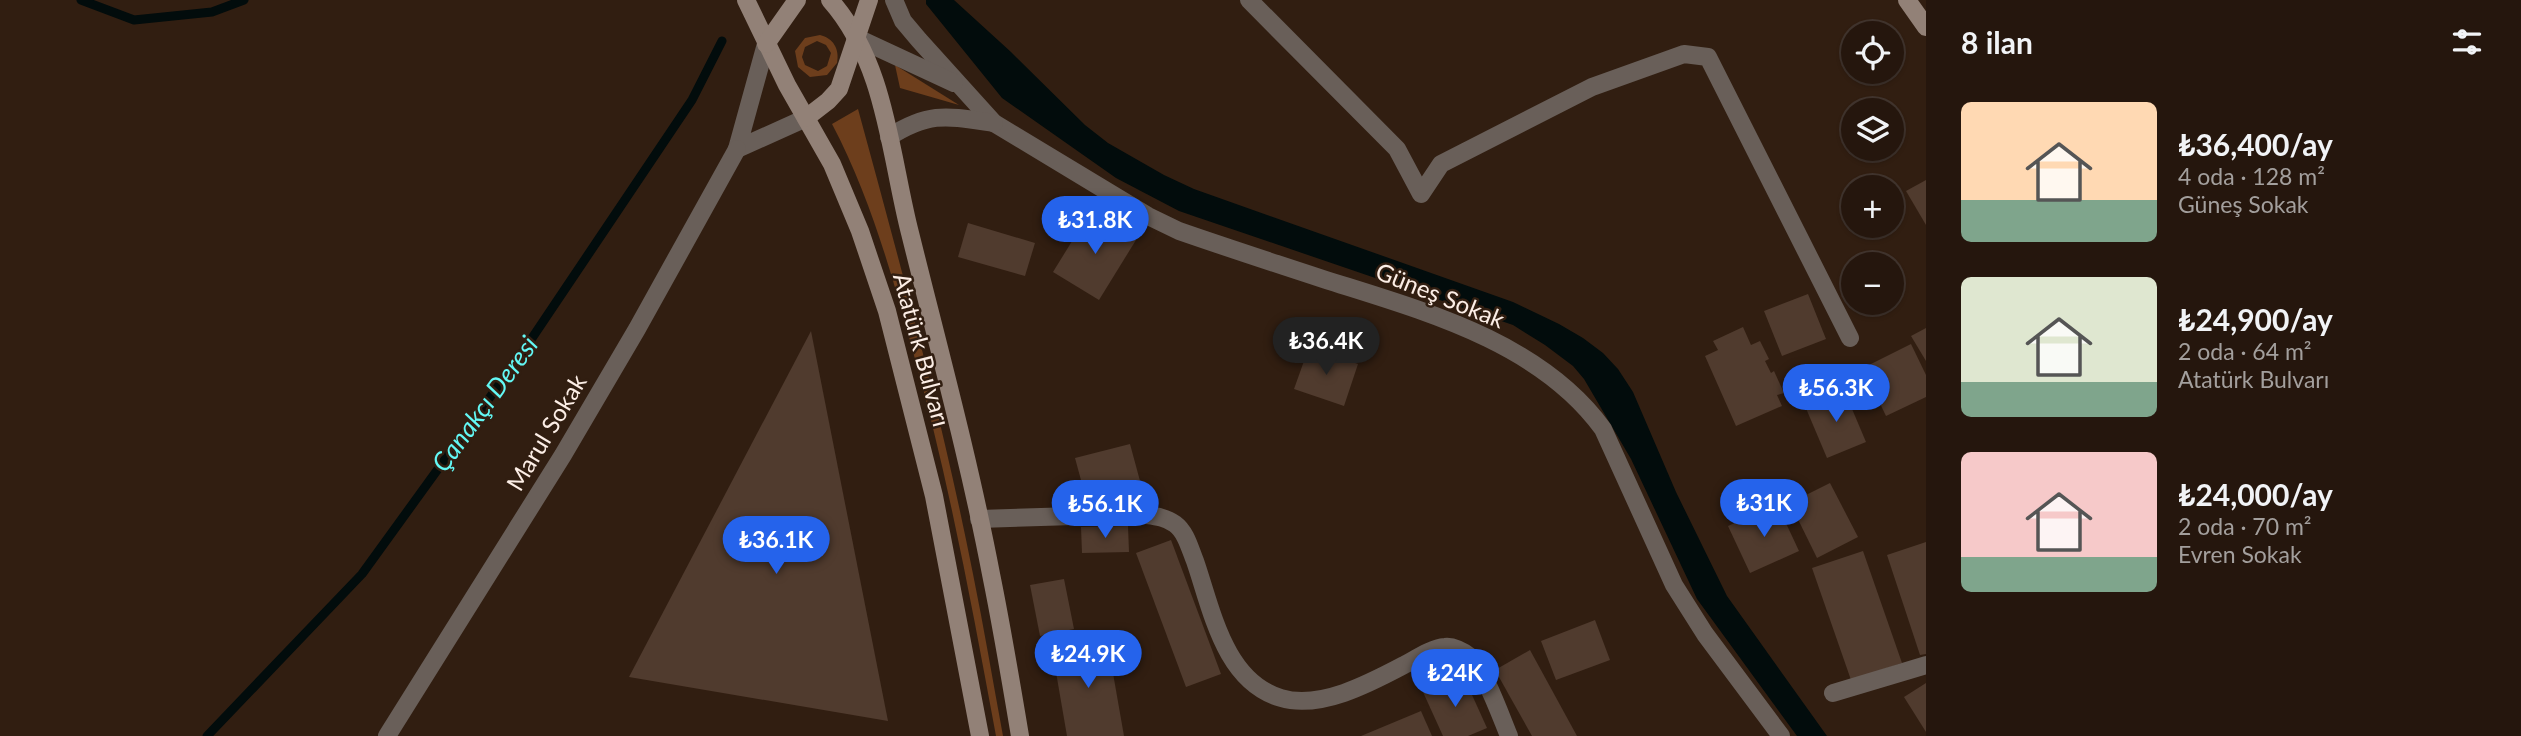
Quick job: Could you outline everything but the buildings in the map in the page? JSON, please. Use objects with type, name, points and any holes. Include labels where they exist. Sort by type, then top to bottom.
[{"type":"main road","name":"Atatürk Bulvarı","points":[[746,0],[766,44],[832,164],[860,231],[887,311],[934,496],[980,736]]},
{"type":"main road","points":[[766,44],[797,0]]},
{"type":"main road","name":"Atatürk Bulvarı","points":[[830,0],[855,37],[879,94],[991,573],[1020,736]]},
{"type":"main road","points":[[806,118],[828,101],[838,89],[869,0]]},
{"type":"main road","points":[[1907,0],[1926,27]]},
{"type":"street","name":"Güneş Sokak","points":[[894,0],[903,21],[994,123],[1139,211],[1179,231],[1418,309],[1470,330],[1533,365],[1563,387],[1587,407],[1603,429],[1674,585],[1705,634],[1781,736]]},
{"type":"street","points":[[1249,0],[1397,149],[1421,194],[1441,163],[1592,87],[1684,54],[1707,57],[1850,338]]},
{"type":"street","name":"Güneş Sokak","points":[[855,37],[960,86]]},
{"type":"street","name":"Marul Sokak","points":[[387,736],[563,455],[737,149],[766,44]]},
{"type":"street","name":"Güneş Sokak","points":[[889,137],[910,123],[945,116],[994,123]]},
{"type":"street","points":[[737,149],[806,118]]},
{"type":"street","points":[[979,519],[1140,514],[1161,517],[1176,525],[1188,542],[1226,647],[1242,674],[1264,691],[1304,702],[1323,700],[1387,674],[1435,650],[1444,647],[1457,648],[1471,657],[1492,694],[1509,736]]},
{"type":"street","points":[[1833,693],[1926,665]]},
{"type":"shaded area","points":[[926,0],[954,0],[1085,125],[1108,143],[1164,175],[1194,189],[1513,302],[1559,324],[1603,353],[1618,369],[1633,392],[1676,492],[1727,596],[1827,736],[1797,736],[1697,599],[1631,459],[1584,379],[1573,366],[1513,325],[1179,211],[1116,178],[1002,98],[926,4]]},
{"type":"shaded area","points":[[820,35],[834,45],[837,63],[827,75],[810,77],[798,67],[795,51],[805,38]],"holes":[[[817,41],[826,45],[831,53],[827,66],[818,71],[805,65],[802,57],[805,47]]]},
{"type":"shaded area","points":[[895,65],[959,105],[900,88]]},
{"type":"shaded area","points":[[858,109],[905,282],[948,457],[1003,736],[996,736],[948,493],[904,319],[868,205],[832,124]]},
{"type":"waterway","points":[[81,0],[134,20],[212,12],[244,0]]},
{"type":"waterway","name":"Çanakçı Deresi","points":[[207,736],[362,574],[522,353],[692,100],[722,41]]}]
